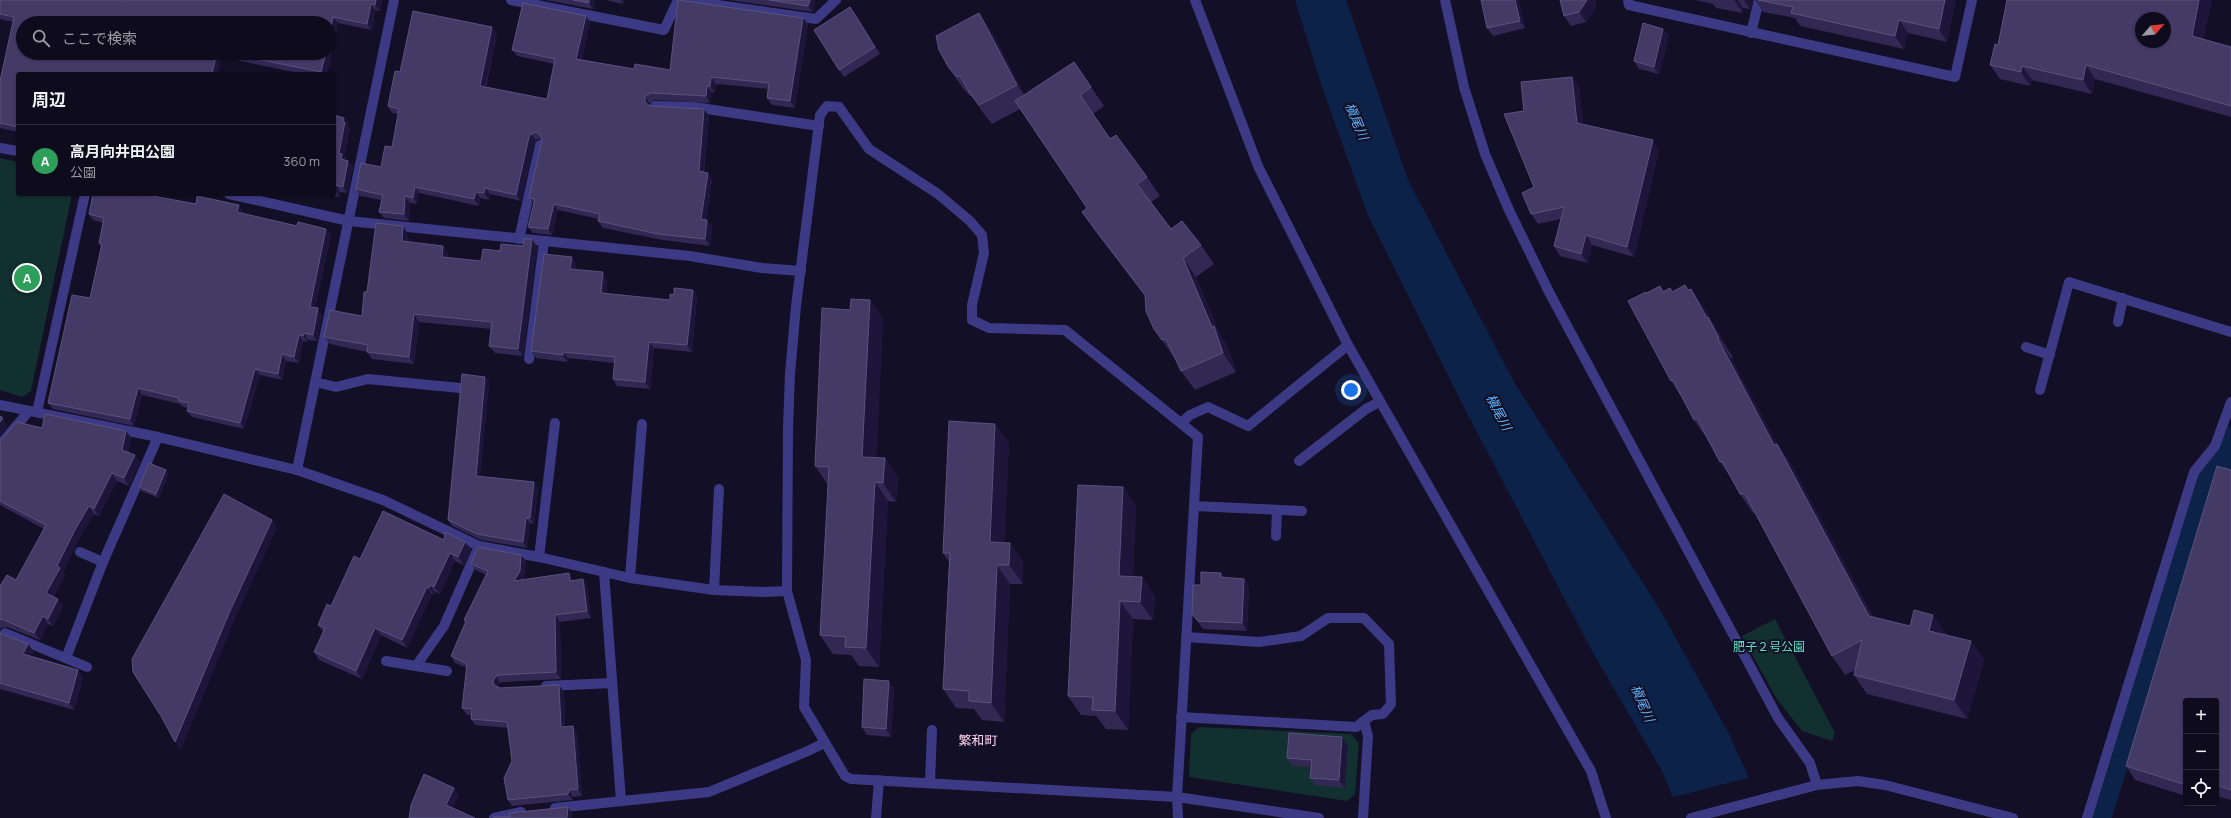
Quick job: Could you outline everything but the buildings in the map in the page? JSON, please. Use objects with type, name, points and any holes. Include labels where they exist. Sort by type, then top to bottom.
[{"type":"street","points":[[297,470],[394,0]]},
{"type":"street","points":[[511,0],[664,30],[678,0]]},
{"type":"street","points":[[683,0],[816,19],[836,0]]},
{"type":"street","points":[[1195,0],[1258,166],[1348,345],[1379,402],[1591,771],[1606,818]]},
{"type":"street","points":[[1444,0],[1464,87],[1485,154],[1509,210],[1550,294],[1778,718],[1810,763],[1817,785]]},
{"type":"street","points":[[1628,0],[1628,5],[1955,77],[1972,0]]},
{"type":"street","points":[[1751,33],[1758,0]]},
{"type":"street","points":[[655,106],[694,107],[819,126]]},
{"type":"street","points":[[1178,818],[1177,797],[1181,717],[1198,437],[1065,330],[989,328],[972,320],[972,304],[984,252],[982,235],[970,220],[938,194],[869,149],[839,107],[826,106],[820,115],[796,306],[788,427],[787,591],[806,660],[804,707],[845,776],[851,779],[1177,797],[1319,818]]},
{"type":"street","points":[[519,239],[540,145]]},
{"type":"street","points":[[0,148],[16,151]]},
{"type":"street","points":[[0,445],[33,411],[85,196]]},
{"type":"street","points":[[238,196],[349,221],[690,256],[762,268],[801,271]]},
{"type":"street","points":[[529,359],[544,242]]},
{"type":"street","points":[[2040,390],[2069,282],[2231,332]]},
{"type":"street","points":[[2118,322],[2123,298]]},
{"type":"street","points":[[1181,423],[1190,415],[1208,407],[1248,426],[1348,345]]},
{"type":"street","points":[[2026,347],[2050,355]]},
{"type":"street","points":[[315,382],[336,387],[368,378],[460,388]]},
{"type":"street","points":[[1299,461],[1366,409],[1379,402]]},
{"type":"street","points":[[2087,818],[2194,472],[2215,446],[2231,402]]},
{"type":"street","points":[[0,405],[158,437],[297,470],[383,500],[479,546],[539,557],[630,578],[714,590],[763,592],[787,591]]},
{"type":"street","points":[[539,557],[555,423]]},
{"type":"street","points":[[630,578],[642,424]]},
{"type":"street","points":[[66,658],[103,562],[158,437]]},
{"type":"street","points":[[714,590],[719,489]]},
{"type":"street","points":[[1194,506],[1302,511]]},
{"type":"street","points":[[1276,536],[1277,510]]},
{"type":"street","points":[[416,666],[444,626],[479,546]]},
{"type":"street","points":[[80,552],[103,562]]},
{"type":"street","points":[[604,572],[621,801]]},
{"type":"street","points":[[1181,717],[1356,727],[1372,715],[1383,714],[1391,704],[1389,644],[1364,618],[1328,618],[1301,636],[1259,642],[1187,637]]},
{"type":"street","points":[[5,634],[87,666]]},
{"type":"street","points":[[386,661],[447,671]]},
{"type":"street","points":[[535,687],[612,683]]},
{"type":"street","points":[[1363,818],[1368,736],[1364,721]]},
{"type":"street","points":[[930,783],[932,730]]},
{"type":"street","points":[[494,818],[512,813],[709,792],[808,752],[824,743]]},
{"type":"street","points":[[876,818],[879,780]]},
{"type":"street","points":[[1691,818],[1805,787],[1858,781],[1885,785],[2013,818]]},
{"type":"green space","points":[[0,158],[16,162],[16,196],[72,196],[31,391],[22,397],[0,390]]},
{"type":"green space","name":"肥子２号公園","points":[[1775,619],[1835,733],[1832,741],[1802,731],[1776,698],[1742,636]]},
{"type":"green space","points":[[1199,727],[1351,734],[1359,743],[1355,794],[1347,801],[1189,777],[1191,734]]},
{"type":"water","name":"槇尾川","points":[[1295,0],[1346,0],[1408,180],[1514,382],[1659,608],[1729,734],[1767,818],[1681,818],[1662,771],[1592,651],[1469,417],[1367,213],[1323,90]]},
{"type":"pier","points":[[1751,777],[1769,818],[1678,818],[1670,798]]},
{"type":"waterway","points":[[2098,818],[2200,496],[2229,447],[2231,439]]},
{"type":"place","name":"高月向井田公園","points":[[27,278]]},
{"type":"district","name":"繁和町","points":[[978,740]]}]
